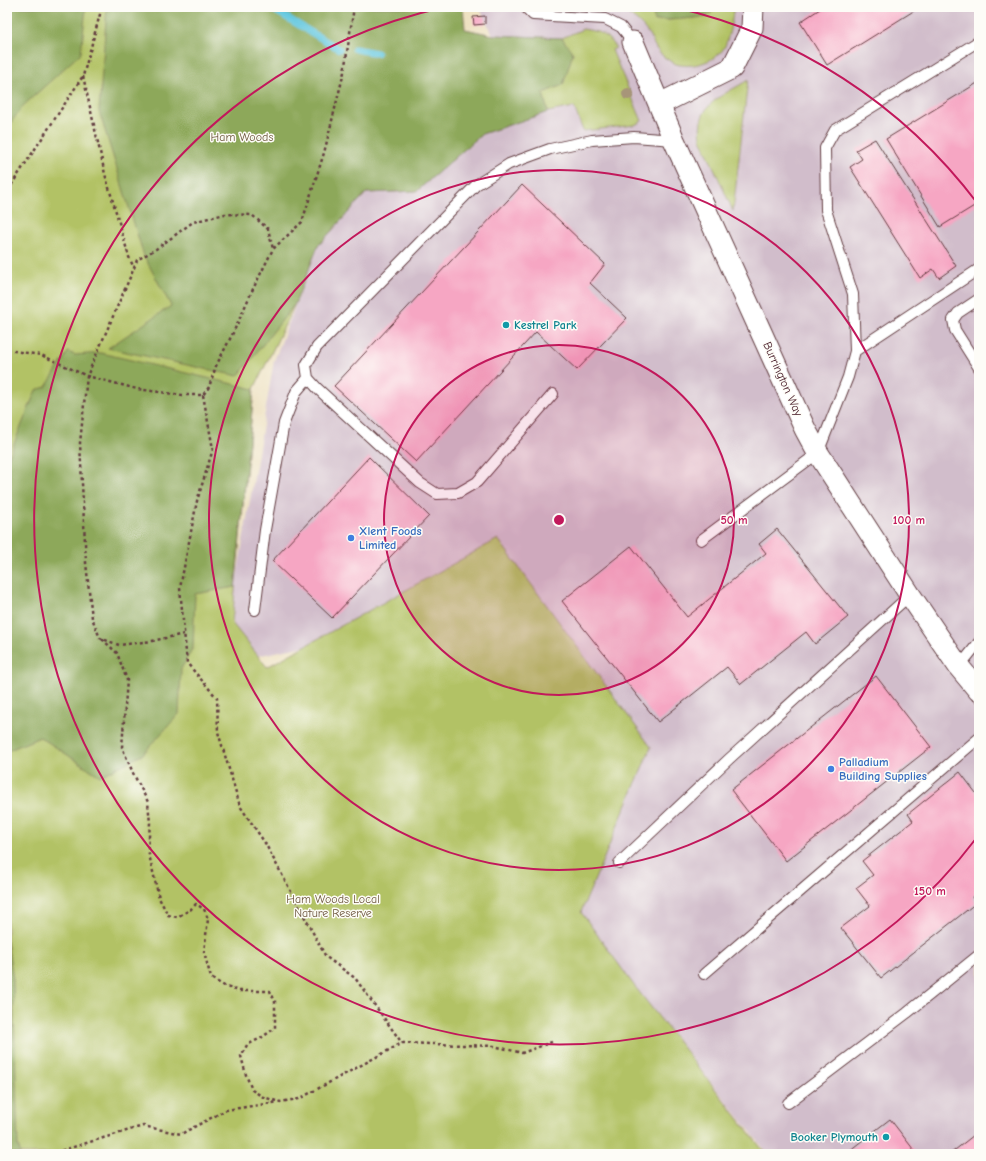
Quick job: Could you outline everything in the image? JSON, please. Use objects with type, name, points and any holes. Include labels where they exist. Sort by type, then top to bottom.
[{"type":"street","points":[[660,104],[732,68],[752,28],[753,7]]},
{"type":"street","name":"Burrington Way","points":[[633,42],[674,140],[818,453],[910,595],[959,667],[979,691]]},
{"type":"lane","points":[[525,7],[533,15],[605,19],[621,28],[633,42]]},
{"type":"lane","points":[[701,540],[818,453],[848,377],[855,351],[853,294],[826,210],[825,148],[835,130],[979,41]]},
{"type":"lane","points":[[553,394],[477,482],[458,493],[437,494],[420,483],[318,389],[308,378],[306,365],[317,347],[476,185],[509,164],[550,149],[592,140],[634,137],[674,140]]},
{"type":"lane","points":[[855,351],[979,269]]},
{"type":"lane","points":[[979,299],[958,313],[953,320],[955,330],[979,368]]},
{"type":"lane","points":[[255,610],[265,530],[284,423],[296,392],[308,378]]},
{"type":"lane","points":[[619,864],[728,759],[910,595]]},
{"type":"lane","points":[[959,667],[979,642]]},
{"type":"lane","points":[[704,974],[979,738]]},
{"type":"lane","points":[[788,1103],[907,1013],[979,955]]},
{"type":"path","points":[[7,196],[8,190],[83,76],[102,7]]},
{"type":"path","points":[[354,7],[344,72],[324,153],[302,222],[273,249],[216,366],[209,387],[203,395],[213,449],[197,501],[180,588],[187,663],[216,698],[218,732],[240,806],[265,843],[326,957],[355,978],[402,1043]]},
{"type":"path","points":[[83,76],[105,174],[129,257],[134,268]]},
{"type":"path","points":[[273,249],[268,229],[252,215],[225,214],[193,222],[156,249],[137,260],[87,376],[80,442],[86,563],[92,618],[100,638],[117,653],[127,680],[122,747],[132,773],[148,802],[150,823],[148,850],[159,898],[168,916],[177,917],[190,910],[196,904],[204,909],[208,920],[204,952],[211,978],[226,987],[239,991],[270,991],[276,1001],[275,1028],[261,1038],[247,1045],[241,1056],[252,1090],[262,1097],[280,1102]]},
{"type":"path","points":[[7,350],[41,355],[87,376],[137,388],[182,395],[203,395]]},
{"type":"path","points":[[100,638],[119,645],[184,634]]},
{"type":"path","points":[[50,1154],[143,1126],[181,1134],[226,1110],[300,1099],[402,1043],[494,1046],[522,1053],[552,1042]]},
{"type":"shaded area","points":[[479,7],[979,7],[979,1154],[768,1154],[568,903],[329,641],[222,663],[274,361],[318,246],[366,193],[417,191],[482,134],[498,128],[562,38],[493,35]]},
{"type":"green space","name":"Ham Woods Local Nature Reserve","points":[[7,7],[463,7],[464,29],[493,35],[562,38],[583,29],[599,32],[608,38],[616,48],[612,50],[642,121],[635,125],[583,131],[574,107],[548,112],[482,134],[417,191],[366,193],[318,246],[295,304],[254,389],[232,623],[267,667],[498,539],[651,747],[581,912],[633,984],[766,1154],[7,1154]]},
{"type":"green space","points":[[7,7],[86,7],[81,53],[23,106],[7,128]]},
{"type":"green space","name":"Ham Woods","points":[[107,7],[463,7],[465,29],[493,35],[562,38],[573,53],[563,85],[543,93],[548,112],[482,134],[417,191],[366,193],[318,246],[295,304],[238,376],[108,348],[171,306],[144,256],[99,111]]},
{"type":"green space","points":[[618,7],[651,7],[655,21],[706,17],[718,7],[734,7],[731,27],[722,51],[711,60],[697,64],[682,65],[676,64],[664,57],[658,51],[642,25]]},
{"type":"green space","points":[[651,7],[718,7],[706,17],[655,21]]},
{"type":"green space","points":[[748,80],[733,211],[701,139],[700,127],[702,117],[713,102]]},
{"type":"green space","points":[[68,352],[75,355],[101,353],[254,389],[235,587],[195,594],[193,648],[181,669],[179,714],[142,755],[100,776],[40,737],[7,751],[7,461],[36,390],[46,387]]},
{"type":"green space","points":[[7,941],[13,979],[18,1146],[21,1154],[7,1154]]},
{"type":"building","points":[[823,7],[920,7],[827,65],[800,22]]},
{"type":"building","points":[[485,16],[485,24],[474,25],[473,17]]},
{"type":"building","points":[[979,82],[979,203],[940,227],[886,139]]},
{"type":"building","points":[[875,139],[956,266],[939,278],[933,269],[920,278],[850,167],[862,159],[856,150]]},
{"type":"building","name":"Kestrel Park","points":[[522,185],[605,264],[590,283],[627,318],[577,370],[536,332],[416,462],[334,386]]},
{"type":"building","name":"Xlent Foods Limited","points":[[369,457],[429,516],[332,618],[272,561]]},
{"type":"building","points":[[777,529],[848,617],[815,644],[806,632],[741,684],[727,667],[658,722],[562,601],[631,546],[687,617],[766,553],[759,544]]},
{"type":"building","name":"Palladium Building Supplies","points":[[876,676],[931,747],[786,861],[731,790]]},
{"type":"building","points":[[960,772],[979,797],[979,891],[972,897],[976,903],[881,978],[841,928],[870,906],[856,888],[873,875],[862,861],[913,821],[908,814]]},
{"type":"building","name":"Booker Plymouth","points":[[890,1119],[917,1154],[845,1154]]},
{"type":"building","points":[[979,1131],[979,1154],[950,1154]]},
{"type":"waterway","points":[[269,7],[339,49]]},
{"type":"waterway","points":[[355,49],[377,53]]},
{"type":"place","name":"Kestrel Park","points":[[506,325]]},
{"type":"place","name":"Xlent Foods Limited","points":[[351,538]]},
{"type":"place","name":"Palladium Building Supplies","points":[[831,769]]},
{"type":"place","name":"Booker Plymouth","points":[[886,1137]]}]
